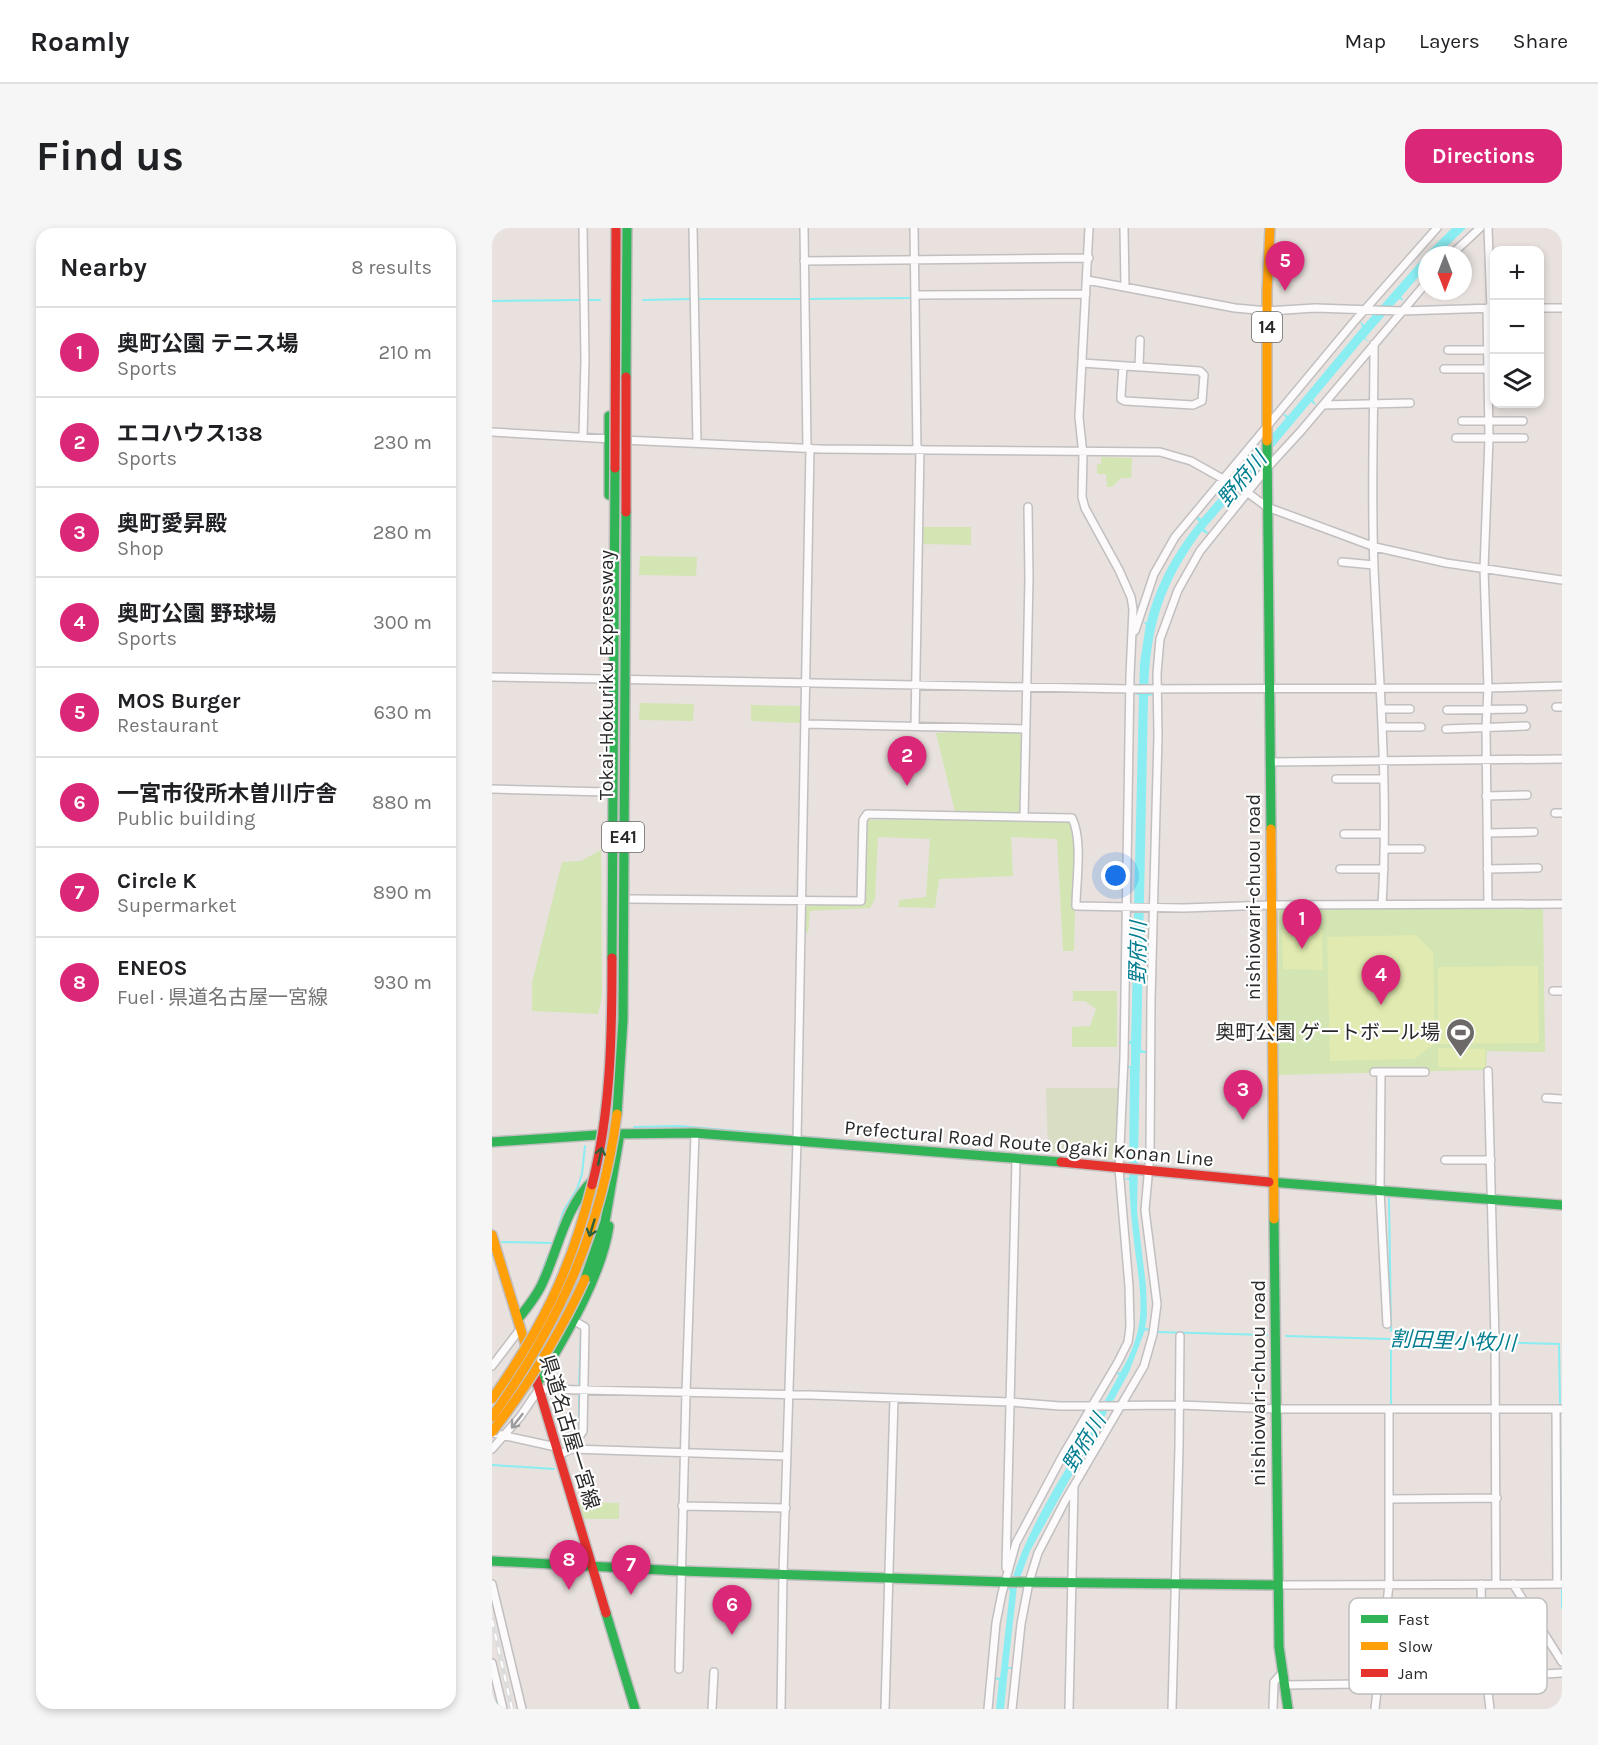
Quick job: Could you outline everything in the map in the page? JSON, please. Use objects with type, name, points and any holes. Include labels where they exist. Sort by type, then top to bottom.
[{"type":"main road","points":[[611,228],[605,1098],[606,1112],[616,1134]]},
{"type":"main road","name":"Tokai-Hokuriku Expressway","points":[[492,1399],[532,1340],[570,1261],[593,1189],[606,1115],[612,1020],[616,228]]},
{"type":"main road","name":"Tokai-Hokuriku Expressway","points":[[492,1417],[556,1319],[580,1264],[606,1180],[617,1116],[623,1009],[627,228]]},
{"type":"main road","points":[[492,1432],[519,1398],[566,1321],[602,1235],[617,1159],[616,1134],[628,1032],[632,228]]},
{"type":"main road","name":"nishiowari-chuou road","points":[[1270,228],[1266,468],[1271,762],[1273,1182],[1279,1647],[1288,1709]]},
{"type":"main road","name":"Prefectural Road Route Ogaki Konan Line","points":[[492,1143],[616,1134],[695,1133],[1016,1160],[1069,1162],[1147,1172],[1562,1205]]},
{"type":"main road","points":[[519,1323],[543,1282],[574,1206],[591,1181],[615,1172]]},
{"type":"main road","points":[[538,1387],[589,1287],[606,1240],[609,1204]]},
{"type":"main road","name":"県道名古屋一宮線","points":[[492,1234],[635,1709]]},
{"type":"main road","points":[[492,1561],[681,1571],[888,1578],[1006,1578],[1029,1582],[1278,1585]]},
{"type":"street","points":[[583,228],[585,360],[583,437]]},
{"type":"street","points":[[693,228],[697,443]]},
{"type":"street","points":[[781,1709],[806,724],[809,448],[804,228]]},
{"type":"street","points":[[914,228],[918,449],[915,726]]},
{"type":"street","points":[[988,1709],[996,1623],[1016,1543],[1122,1354],[1128,1342],[1130,1327],[1129,1286],[1119,1169],[1124,1058],[1125,908],[1133,609],[1131,597],[1119,570],[1085,508],[1082,497],[1079,417],[1089,228]]},
{"type":"street","points":[[1124,228],[1125,287]]},
{"type":"street","points":[[1131,644],[1145,598],[1164,555],[1175,537],[1437,228]]},
{"type":"street","points":[[1461,246],[1480,228]]},
{"type":"street","points":[[1488,228],[1491,300]]},
{"type":"street","points":[[804,261],[1089,258]]},
{"type":"street","points":[[1087,280],[1235,308],[1268,311],[1315,308],[1365,311],[1490,308]]},
{"type":"street","points":[[1012,1709],[1018,1648],[1029,1582],[1038,1553],[1144,1366],[1154,1332],[1157,1304],[1145,1210],[1150,1154],[1157,689],[1160,639],[1178,590],[1200,551],[1266,468],[1323,405],[1418,292]]},
{"type":"street","points":[[915,295],[1086,294]]},
{"type":"street","points":[[1544,308],[1562,308]]},
{"type":"street","points":[[1488,904],[1486,729],[1488,688],[1484,569],[1490,339]]},
{"type":"street","points":[[1139,367],[1140,340]]},
{"type":"street","points":[[1374,344],[1374,565],[1382,709],[1384,849],[1382,906]]},
{"type":"street","points":[[1448,350],[1488,350]]},
{"type":"street","points":[[1082,363],[1139,367],[1202,372],[1204,375],[1202,401],[1193,405],[1125,401],[1120,396],[1123,366]]},
{"type":"street","points":[[1444,369],[1488,369]]},
{"type":"street","points":[[1323,405],[1410,404]]},
{"type":"street","points":[[1462,421],[1523,421]]},
{"type":"street","points":[[492,432],[809,448],[1160,452],[1191,461],[1247,492],[1267,507],[1375,547],[1484,569],[1562,580]]},
{"type":"street","points":[[1456,438],[1524,438]]},
{"type":"street","points":[[1024,817],[1028,507]]},
{"type":"street","points":[[1342,562],[1374,565]]},
{"type":"street","points":[[492,677],[1130,689],[1562,686]]},
{"type":"street","points":[[1382,709],[1410,709]]},
{"type":"street","points":[[1447,710],[1523,709]]},
{"type":"street","points":[[806,724],[1025,729]]},
{"type":"street","points":[[1446,729],[1526,726]]},
{"type":"street","points":[[1382,727],[1421,727]]},
{"type":"street","points":[[1271,762],[1562,759]]},
{"type":"street","points":[[1335,779],[1383,779]]},
{"type":"street","points":[[492,789],[607,792]]},
{"type":"street","points":[[1486,796],[1527,795]]},
{"type":"street","points":[[629,899],[861,901],[863,820],[867,814],[1072,818],[1077,827],[1076,906],[1154,908],[1562,904]]},
{"type":"street","points":[[1487,833],[1534,832]]},
{"type":"street","points":[[1344,834],[1383,834]]},
{"type":"street","points":[[1384,849],[1421,849]]},
{"type":"street","points":[[1487,868],[1539,868]]},
{"type":"street","points":[[1340,870],[1384,870]]},
{"type":"street","points":[[1553,991],[1562,991]]},
{"type":"street","points":[[1488,1071],[1495,1342],[1496,1584]]},
{"type":"street","points":[[1387,1324],[1377,1072],[1425,1072]]},
{"type":"street","points":[[1546,1098],[1562,1099]]},
{"type":"street","points":[[679,1669],[682,1506],[695,1133]]},
{"type":"street","points":[[1006,1578],[1016,1160]]},
{"type":"street","points":[[1445,1160],[1491,1160]]},
{"type":"street","points":[[533,1300],[585,1327],[583,1431],[571,1449]]},
{"type":"street","points":[[492,1365],[495,1357],[519,1323]]},
{"type":"street","points":[[1172,1709],[1180,1336]]},
{"type":"street","points":[[492,1449],[520,1417],[538,1387],[1011,1402],[1060,1406],[1180,1405],[1389,1410],[1559,1409],[1560,1584],[1278,1585]]},
{"type":"street","points":[[885,1709],[894,1398]]},
{"type":"street","points":[[1387,1598],[1389,1410]]},
{"type":"street","points":[[492,1432],[557,1451],[571,1449],[787,1456]]},
{"type":"street","points":[[1069,1709],[1074,1486]]},
{"type":"street","points":[[1389,1499],[1497,1498]]},
{"type":"street","points":[[682,1506],[786,1508]]},
{"type":"street","points":[[492,1584],[522,1709]]},
{"type":"street","points":[[1480,1584],[1480,1598]]},
{"type":"street","points":[[1514,1584],[1523,1598]]},
{"type":"street","points":[[1547,1638],[1562,1662]]},
{"type":"street","points":[[492,1662],[503,1709]]},
{"type":"street","points":[[712,1709],[714,1672]]},
{"type":"street","points":[[1547,1674],[1562,1673]]},
{"type":"street","points":[[1273,1709],[1274,1682],[1282,1674]]},
{"type":"street","points":[[1284,1685],[1349,1684]]},
{"type":"street","points":[[1375,1709],[1376,1694]]},
{"type":"street","points":[[1488,1694],[1490,1709]]},
{"type":"green space","points":[[1101,457],[1132,458],[1131,478],[1121,478],[1112,487],[1107,487],[1106,474],[1097,474],[1097,464],[1101,464]]},
{"type":"green space","points":[[919,527],[971,527],[971,545],[921,544]]},
{"type":"green space","points":[[640,556],[697,557],[696,576],[639,575]]},
{"type":"green space","points":[[640,703],[694,704],[693,721],[639,720]]},
{"type":"green space","points":[[751,705],[800,706],[800,723],[751,721]]},
{"type":"green space","points":[[1025,729],[1024,814],[956,816],[936,733]]},
{"type":"green space","points":[[1069,818],[1077,827],[1074,951],[1063,951],[1057,839],[1011,837],[1013,876],[939,879],[935,908],[898,907],[900,900],[926,897],[930,839],[878,837],[875,899],[870,908],[810,911],[808,934],[806,932],[802,906],[860,900],[863,820]]},
{"type":"green space","points":[[601,850],[602,996],[598,1014],[532,1011],[532,983],[562,862],[581,861]]},
{"type":"green space","points":[[1543,907],[1545,1052],[1487,1051],[1486,1070],[1277,1075],[1279,909]]},
{"type":"green space","points":[[1282,929],[1322,929],[1323,970],[1283,969]]},
{"type":"green space","points":[[1416,935],[1433,952],[1435,1043],[1415,1059],[1330,1061],[1327,937]]},
{"type":"green space","points":[[1538,966],[1539,1043],[1438,1044],[1438,967]]},
{"type":"green space","points":[[1073,991],[1117,991],[1117,1047],[1072,1047],[1072,1027],[1090,1026],[1096,1009],[1085,1001],[1073,1001]]},
{"type":"green space","name":"奥町公園 ゲートボール場","points":[[1438,1048],[1485,1049],[1485,1068],[1438,1067]]},
{"type":"green space","points":[[1046,1088],[1118,1088],[1119,1161],[1048,1151]]},
{"type":"green space","points":[[579,1502],[619,1503],[619,1519],[583,1519]]},
{"type":"water","points":[[1452,228],[1466,228],[1447,246],[1434,246]]},
{"type":"water","name":"野府川","points":[[1418,264],[1418,277],[1401,297],[1404,301],[1399,299],[1365,338],[1370,342],[1364,339],[1313,400],[1317,406],[1311,402],[1244,482],[1247,485],[1243,484],[1204,529],[1208,532],[1207,534],[1202,531],[1177,569],[1161,607],[1152,647],[1148,693],[1153,693],[1153,695],[1148,696],[1141,1050],[1146,1053],[1140,1053],[1137,1212],[1146,1286],[1145,1328],[1158,1330],[1157,1334],[1145,1330],[1129,1372],[1030,1551],[1017,1586],[1008,1667],[1014,1667],[1014,1669],[1008,1669],[1004,1709],[996,1709],[999,1680],[994,1677],[1000,1678],[1010,1590],[1004,1588],[1010,1588],[1033,1529],[1086,1435],[1082,1431],[1087,1433],[1119,1375],[1114,1372],[1115,1370],[1120,1373],[1126,1362],[1139,1325],[1140,1288],[1129,1180],[1122,1179],[1129,1178],[1130,1068],[1126,1066],[1131,1066],[1131,1044],[1126,1041],[1131,1041],[1133,965],[1127,965],[1127,963],[1133,963],[1134,911],[1128,910],[1134,908],[1139,695],[1133,694],[1139,692],[1140,663],[1146,624],[1143,623],[1147,622],[1167,569],[1199,522],[1196,515],[1201,519],[1225,491],[1223,488],[1226,489],[1286,418],[1282,413],[1288,416],[1362,327],[1360,321],[1364,325]]},
{"type":"waterway","points":[[808,299],[909,298]]},
{"type":"waterway","points":[[643,300],[690,299]]},
{"type":"waterway","points":[[698,299],[801,299]]},
{"type":"waterway","points":[[492,301],[579,300]]},
{"type":"waterway","points":[[587,300],[600,300]]},
{"type":"waterway","points":[[634,1127],[679,1126],[786,1135]]},
{"type":"waterway","points":[[809,1137],[932,1147]]},
{"type":"waterway","points":[[556,1234],[564,1210],[577,1189],[582,1174],[585,1146]]},
{"type":"waterway","points":[[952,1148],[1109,1162]]},
{"type":"waterway","points":[[1389,1199],[1391,1331]]},
{"type":"waterway","points":[[502,1242],[552,1243]]},
{"type":"waterway","points":[[538,1281],[548,1255]]},
{"type":"waterway","points":[[579,1387],[581,1330]]},
{"type":"waterway","name":"割田里小牧川","points":[[1156,1332],[1267,1335]]},
{"type":"waterway","name":"割田里小牧川","points":[[1286,1336],[1559,1344],[1560,1404]]},
{"type":"waterway","points":[[1391,1345],[1391,1405]]},
{"type":"waterway","points":[[574,1438],[579,1430],[579,1392]]},
{"type":"waterway","name":"割田里小牧川","points":[[1560,1412],[1561,1580]]},
{"type":"waterway","points":[[492,1465],[554,1469]]},
{"type":"waterway","name":"割田里小牧川","points":[[1562,1590],[1562,1608]]},
{"type":"waterway","points":[[495,1688],[498,1709]]},
{"type":"railway","points":[[492,1620],[512,1709]]},
{"type":"traffic: fast","points":[[626,377],[627,228]]},
{"type":"traffic: fast","points":[[609,416],[609,495]]},
{"type":"traffic: fast","points":[[1267,441],[1271,829]]},
{"type":"traffic: fast","points":[[612,958],[615,468]]},
{"type":"traffic: fast","points":[[617,1114],[623,1020],[626,512]]},
{"type":"traffic: fast","points":[[492,1142],[612,1134],[695,1133],[1061,1162]]},
{"type":"traffic: fast","points":[[585,1279],[605,1222],[619,1139]]},
{"type":"traffic: fast","points":[[518,1319],[540,1289],[575,1203],[593,1180]]},
{"type":"traffic: fast","points":[[1269,1182],[1562,1205]]},
{"type":"traffic: fast","points":[[1274,1219],[1279,1647],[1288,1709]]},
{"type":"traffic: fast","points":[[537,1384],[570,1328],[590,1287],[605,1246],[609,1226]]},
{"type":"traffic: fast","points":[[492,1561],[681,1571],[1005,1582],[1278,1585]]},
{"type":"traffic: fast","points":[[606,1613],[635,1709]]},
{"type":"traffic: slow","points":[[1267,441],[1267,292],[1270,228]]},
{"type":"traffic: slow","points":[[1271,829],[1274,1219]]},
{"type":"traffic: slow","points":[[492,1417],[538,1346],[574,1274],[600,1198],[617,1114]]},
{"type":"traffic: slow","points":[[492,1399],[526,1348],[553,1297],[575,1244],[592,1185]]},
{"type":"traffic: slow","points":[[492,1235],[527,1350]]},
{"type":"traffic: slow","points":[[492,1432],[519,1396],[543,1358],[585,1279]]},
{"type":"traffic: jam","points":[[615,468],[616,228]]},
{"type":"traffic: jam","points":[[626,377],[626,512]]},
{"type":"traffic: jam","points":[[592,1185],[607,1101],[611,1044],[612,958]]},
{"type":"traffic: jam","points":[[1061,1162],[1269,1182]]},
{"type":"traffic: jam","points":[[533,1369],[606,1613]]},
{"type":"place","name":"MOS Burger","points":[[1285,291]]},
{"type":"place","name":"エコハウス138","points":[[907,786]]},
{"type":"place","name":"奥町公園 テニス場","points":[[1302,949]]},
{"type":"place","name":"奥町公園 野球場","points":[[1381,1005]]},
{"type":"place","name":"奥町公園 ゲートボール場","points":[[1461,1058]]},
{"type":"place","name":"奥町愛昇殿","points":[[1243,1120]]},
{"type":"place","name":"ENEOS","points":[[569,1590]]},
{"type":"place","name":"Circle K","points":[[631,1595]]},
{"type":"place","name":"一宮市役所木曽川庁舎","points":[[732,1635]]}]
